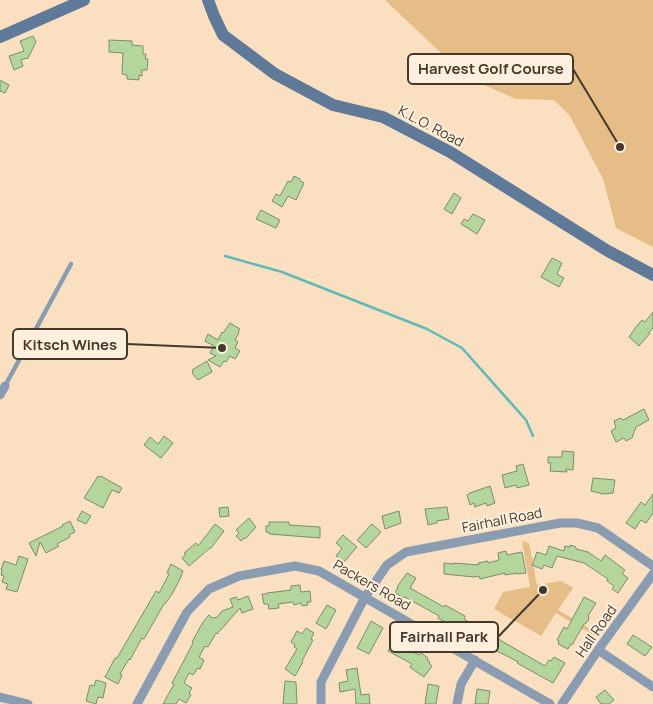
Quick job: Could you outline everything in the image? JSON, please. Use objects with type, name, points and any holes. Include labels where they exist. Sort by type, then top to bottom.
[{"type":"main road","points":[[1,35],[84,0]]},
{"type":"main road","name":"K.L.O. Road","points":[[208,0],[223,35],[274,74],[333,105],[383,117],[450,152],[608,251],[653,275]]},
{"type":"street","points":[[0,395],[5,386]]},
{"type":"street","name":"Fairhall Road","points":[[321,704],[321,682],[365,597],[387,564],[406,552],[560,523],[577,523],[598,528],[653,566]]},
{"type":"street","name":"Packers Road","points":[[137,704],[187,612],[210,589],[239,576],[295,566],[319,571],[550,704]]},
{"type":"street","name":"Hall Road","points":[[562,704],[653,574]]},
{"type":"street","points":[[598,650],[653,686]]},
{"type":"street","points":[[457,704],[461,684],[475,660]]},
{"type":"street","points":[[0,697],[28,704]]},
{"type":"lane","points":[[5,386],[71,264]]},
{"type":"shaded area","points":[[385,0],[653,0],[653,247],[616,228],[603,179],[570,116],[554,100],[516,99],[484,85],[441,53]]},
{"type":"shaded area","points":[[522,541],[529,543],[537,585],[561,581],[573,588],[558,610],[597,633],[595,636],[556,613],[541,636],[494,609],[503,592],[530,587]]},
{"type":"building","points":[[33,36],[36,42],[28,58],[21,60],[23,66],[14,70],[9,56],[24,51],[20,41]]},
{"type":"building","points":[[109,40],[132,41],[132,45],[143,46],[143,54],[146,54],[145,59],[148,59],[147,70],[142,70],[142,76],[139,75],[139,80],[127,79],[127,75],[122,74],[123,53],[109,52]]},
{"type":"building","points":[[0,80],[9,85],[5,93],[0,91]]},
{"type":"building","points":[[294,176],[304,183],[296,200],[288,196],[282,207],[272,201],[276,194],[280,196],[288,181],[291,182]]},
{"type":"building","points":[[454,193],[461,198],[452,214],[444,209]]},
{"type":"building","points":[[261,210],[280,220],[276,228],[256,219]]},
{"type":"building","points":[[473,214],[485,220],[477,234],[461,224],[464,219],[468,221]]},
{"type":"building","points":[[552,258],[562,263],[557,274],[564,278],[559,287],[541,277]]},
{"type":"building","points":[[653,312],[653,328],[639,346],[629,337],[642,320],[645,322]]},
{"type":"building","points":[[230,323],[240,329],[235,340],[238,342],[235,348],[240,351],[235,359],[230,356],[220,367],[208,360],[216,356],[210,353],[214,346],[205,341],[208,334],[218,340]]},
{"type":"building","points":[[207,361],[212,372],[198,380],[192,373],[192,370]]},
{"type":"building","points":[[644,409],[649,420],[636,427],[632,438],[626,441],[624,438],[616,442],[611,431],[616,428],[614,421],[621,418],[623,420]]},
{"type":"building","points":[[164,436],[173,443],[161,458],[144,445],[150,437],[158,444]]},
{"type":"building","points":[[562,451],[574,452],[573,470],[566,469],[567,472],[550,471],[551,463],[548,463],[548,457],[562,457]]},
{"type":"building","points":[[523,464],[529,485],[517,488],[516,485],[505,488],[502,475],[517,471],[516,466]]},
{"type":"building","points":[[98,476],[122,488],[119,493],[112,490],[103,508],[84,498]]},
{"type":"building","points":[[593,478],[615,480],[613,493],[603,494],[591,491]]},
{"type":"building","points":[[490,486],[495,503],[487,506],[486,503],[475,507],[474,503],[470,505],[467,495]]},
{"type":"building","points":[[653,494],[653,513],[646,523],[641,520],[635,529],[626,523],[641,502],[645,505]]},
{"type":"building","points":[[228,507],[229,516],[220,517],[219,508]]},
{"type":"building","points":[[447,507],[449,519],[428,525],[425,509]]},
{"type":"building","points":[[82,511],[91,516],[86,524],[77,520]]},
{"type":"building","points":[[399,511],[401,523],[385,529],[382,516]]},
{"type":"building","points":[[249,518],[256,527],[241,541],[236,536],[239,533],[236,530]]},
{"type":"building","points":[[70,521],[75,532],[57,544],[59,546],[46,553],[40,542],[36,556],[29,543]]},
{"type":"building","points":[[269,522],[289,522],[289,525],[320,527],[320,538],[269,534],[269,532],[266,532],[266,526],[269,526]]},
{"type":"building","points":[[215,524],[224,531],[211,548],[189,566],[182,558],[186,555],[184,553],[196,543],[198,546]]},
{"type":"building","points":[[372,524],[381,532],[366,548],[357,540]]},
{"type":"building","points":[[343,535],[357,547],[344,562],[336,556],[342,548],[336,543]]},
{"type":"building","points":[[570,545],[576,547],[576,549],[588,552],[601,561],[605,555],[625,570],[622,574],[628,578],[618,593],[612,589],[614,586],[607,581],[608,579],[584,563],[557,556],[552,568],[544,565],[542,569],[532,565],[537,552],[546,555],[549,546],[564,551],[565,546],[570,547]]},
{"type":"building","points":[[506,551],[507,555],[522,552],[526,573],[505,575],[505,573],[480,579],[479,576],[444,574],[444,563],[479,565],[478,563],[499,560],[498,553]]},
{"type":"building","points":[[19,556],[28,559],[17,592],[6,589],[8,584],[2,582],[4,576],[1,575],[1,570],[4,561],[16,565]]},
{"type":"building","points":[[171,564],[183,571],[180,579],[144,639],[142,638],[120,674],[122,675],[118,684],[105,677],[156,591],[159,593],[169,574],[167,573]]},
{"type":"building","points":[[407,573],[416,578],[410,588],[444,607],[445,605],[465,616],[464,619],[545,666],[554,657],[565,663],[553,683],[492,649],[489,645],[438,618],[439,616],[395,593]]},
{"type":"building","points":[[300,585],[301,592],[310,591],[311,602],[307,602],[308,605],[302,606],[301,603],[294,605],[293,602],[278,604],[279,608],[269,609],[268,604],[264,604],[262,594],[291,590],[291,586]]},
{"type":"building","points":[[248,596],[253,609],[242,613],[240,608],[216,633],[208,647],[205,646],[199,657],[204,660],[200,669],[198,668],[193,675],[189,673],[184,683],[192,688],[189,693],[191,695],[186,703],[179,699],[176,704],[163,704],[203,622],[209,615],[212,618],[217,617],[222,611],[233,607],[230,599],[236,597],[238,600]]},
{"type":"building","points":[[584,597],[596,603],[588,616],[588,621],[584,624],[568,649],[558,644],[559,641],[557,640],[564,627],[567,629]]},
{"type":"building","points":[[327,605],[336,610],[326,629],[316,623]]},
{"type":"building","points":[[371,621],[383,628],[369,654],[357,648]]},
{"type":"building","points":[[306,628],[314,633],[311,639],[313,640],[295,676],[285,669],[297,649],[291,642],[297,631],[302,634]]},
{"type":"building","points":[[633,635],[652,647],[645,656],[627,644]]},
{"type":"building","points":[[393,641],[400,645],[402,641],[411,646],[409,650],[419,655],[421,653],[428,658],[427,660],[432,666],[424,677],[410,667],[412,664],[388,651]]},
{"type":"building","points":[[357,668],[361,695],[369,694],[370,704],[356,704],[355,689],[340,692],[339,683],[348,681],[346,670]]},
{"type":"building","points":[[96,680],[106,683],[103,698],[98,697],[96,704],[86,701],[90,685],[94,686]]},
{"type":"building","points":[[285,681],[296,682],[297,704],[283,704]]},
{"type":"building","points":[[428,684],[439,686],[436,704],[425,704]]},
{"type":"building","points":[[477,689],[490,691],[488,704],[475,704]]},
{"type":"building","points":[[605,690],[614,700],[609,704],[601,704],[596,697]]},
{"type":"waterway","points":[[225,256],[282,272],[427,329],[462,348],[526,420],[533,436]]},
{"type":"place","name":"Harvest Golf Course","points":[[620,147]]},
{"type":"place","name":"Kitsch Wines","points":[[222,348]]},
{"type":"place","name":"Fairhall Park","points":[[543,590]]}]
